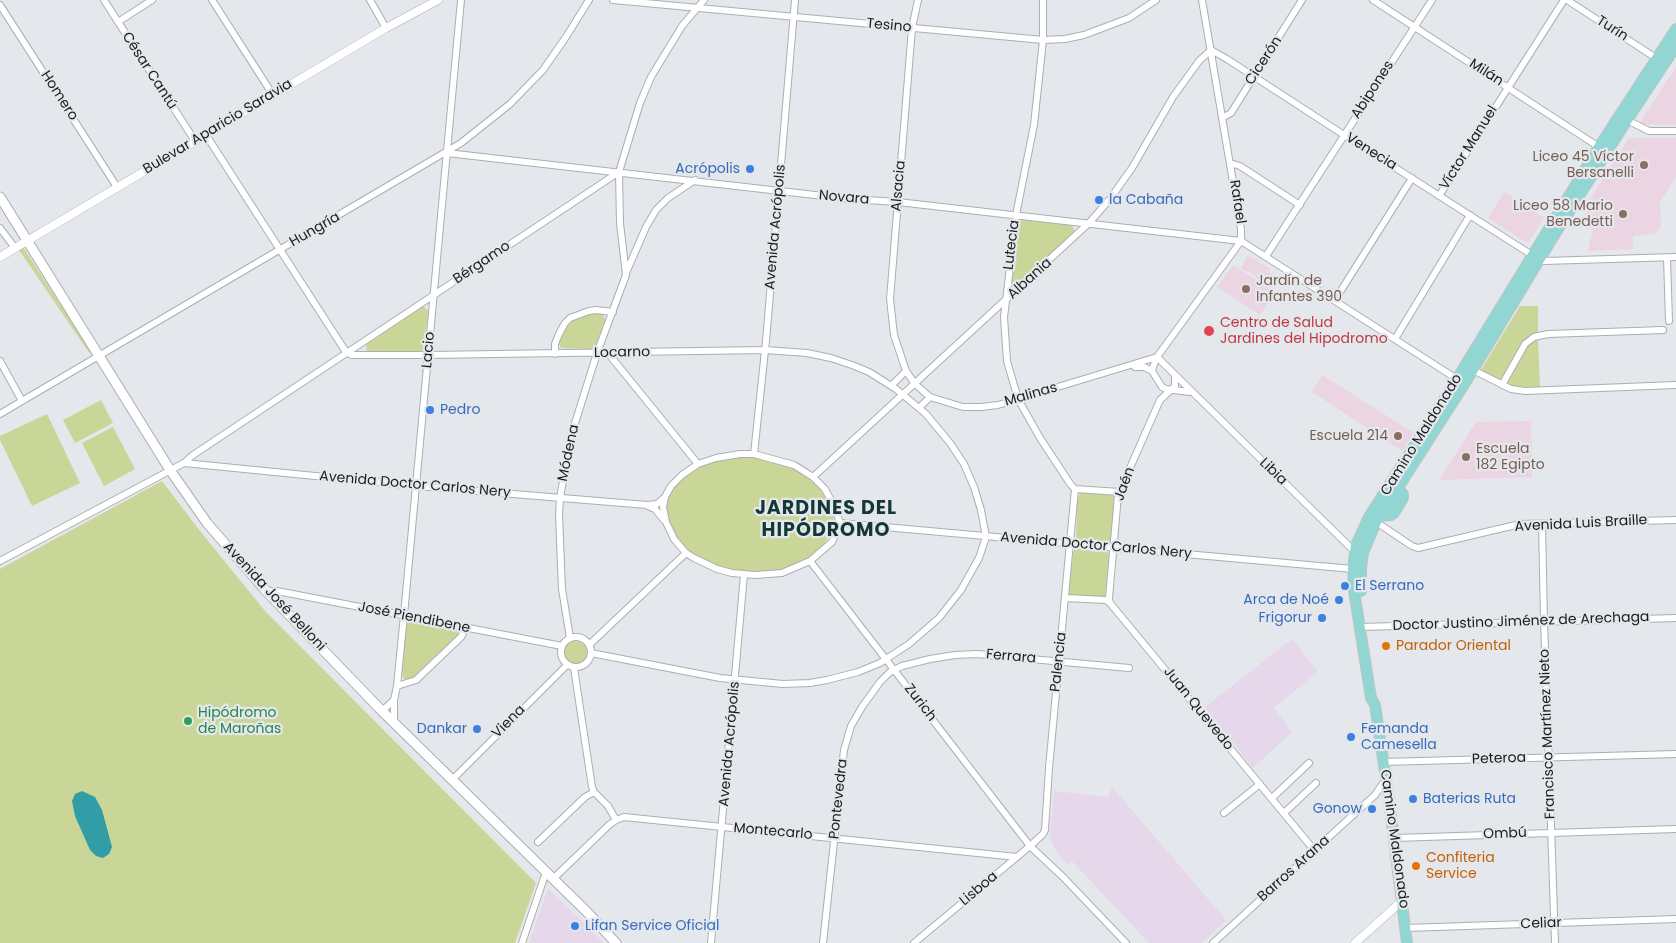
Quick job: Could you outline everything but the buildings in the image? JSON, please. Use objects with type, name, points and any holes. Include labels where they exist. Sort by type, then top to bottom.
[{"type":"main road","name":"Camino Maldonado","points":[[1394,485],[1457,379],[1627,120],[1661,61],[1676,28]]},
{"type":"main road","name":"Camino Maldonado","points":[[1363,626],[1354,591],[1353,569],[1355,552],[1364,526],[1473,370],[1599,147],[1661,61],[1675,51]]},
{"type":"main road","name":"Avenida José Belloni","points":[[0,197],[170,470],[207,523],[266,591],[382,711],[616,943]]},
{"type":"main road","points":[[1378,519],[1391,515],[1404,496],[1394,485]]},
{"type":"main road","name":"Camino Maldonado","points":[[1378,519],[1367,540],[1361,560],[1360,579],[1363,626],[1371,698],[1375,705],[1386,779],[1407,943]]},
{"type":"street","name":"César Cantú","points":[[104,0],[195,141]]},
{"type":"street","points":[[118,22],[152,0]]},
{"type":"street","points":[[212,0],[273,95]]},
{"type":"street","points":[[370,0],[386,28]]},
{"type":"street","name":"Bulevar Aparicio Saravia","points":[[0,257],[386,28],[438,0]]},
{"type":"street","name":"Lacio","points":[[394,723],[394,700],[404,615],[462,0]]},
{"type":"street","name":"Hungría","points":[[0,414],[447,153],[490,122],[543,70],[589,0]]},
{"type":"street","name":"Tesino","points":[[613,0],[1044,40],[1065,39],[1084,35],[1128,18],[1156,0]]},
{"type":"street","points":[[619,172],[640,103],[651,77],[682,26],[704,0]]},
{"type":"street","name":"Avenida Acrópolis","points":[[754,454],[765,350],[795,0]]},
{"type":"street","name":"Alsacia","points":[[915,384],[906,371],[896,341],[890,308],[912,28],[918,0]]},
{"type":"street","name":"Lutecia","points":[[1043,0],[1044,40],[1034,125],[1016,215],[1004,317],[1007,361],[1018,399],[1065,478],[1076,489]]},
{"type":"street","name":"Rafael","points":[[1202,0],[1241,229],[1241,241],[1457,379]]},
{"type":"street","name":"Cicerón","points":[[1222,118],[1231,112],[1302,0]]},
{"type":"street","name":"Milán","points":[[1373,0],[1599,147]]},
{"type":"street","name":"Abipones","points":[[1266,256],[1432,0]]},
{"type":"street","name":"Turín","points":[[1566,0],[1661,61]]},
{"type":"street","name":"Víctor Manuel","points":[[1439,196],[1566,0]]},
{"type":"street","name":"Homero","points":[[0,5],[117,187]]},
{"type":"street","name":"Venecia","points":[[1211,50],[1536,257]]},
{"type":"street","name":"Albania","points":[[813,476],[1089,223],[1110,199],[1132,168],[1173,97],[1199,61],[1211,50]]},
{"type":"street","points":[[1627,120],[1649,131],[1676,131]]},
{"type":"street","points":[[206,135],[346,352]]},
{"type":"street","name":"Novara","points":[[447,153],[1241,241]]},
{"type":"street","points":[[1230,163],[1240,166],[1300,205]]},
{"type":"street","name":"Módena","points":[[619,172],[620,223],[626,275]]},
{"type":"street","name":"Bérgamo","points":[[0,561],[184,463],[193,455],[346,352],[619,172]]},
{"type":"street","points":[[1335,300],[1412,178]]},
{"type":"street","name":"Módena","points":[[570,638],[562,589],[559,515],[570,436],[597,353],[646,227],[656,210],[668,198],[695,180]]},
{"type":"street","points":[[1395,339],[1470,215]]},
{"type":"street","points":[[0,228],[15,248]]},
{"type":"street","points":[[1160,400],[1158,383],[1152,371],[1157,357],[1241,241]]},
{"type":"street","points":[[1536,257],[1547,261],[1676,257]]},
{"type":"street","points":[[1667,258],[1669,321]]},
{"type":"street","points":[[555,354],[555,344],[559,334],[570,318],[588,311],[613,312]]},
{"type":"street","points":[[1502,385],[1525,344],[1534,337],[1548,334],[1663,330]]},
{"type":"street","name":"Locarno","points":[[346,352],[352,354],[429,355],[765,350],[807,352],[831,358],[869,372],[903,395]]},
{"type":"street","points":[[607,352],[698,464]]},
{"type":"street","name":"Malinas","points":[[915,384],[930,397],[963,407],[998,405],[1157,357]]},
{"type":"street","name":"Libia","points":[[1157,357],[1175,377],[1355,552]]},
{"type":"street","points":[[0,361],[22,401]]},
{"type":"street","name":"Malinas","points":[[1131,366],[1144,367],[1152,371]]},
{"type":"street","points":[[1473,370],[1502,385],[1518,390],[1537,392],[1676,385]]},
{"type":"street","points":[[891,386],[906,371]]},
{"type":"street","points":[[1172,390],[1176,382],[1175,377]]},
{"type":"street","points":[[1158,383],[1162,387],[1172,390],[1191,392]]},
{"type":"street","name":"Jaén","points":[[1110,603],[1117,501],[1160,400],[1172,390]]},
{"type":"street","points":[[591,653],[736,680],[783,684],[817,682],[858,672],[886,660],[917,638],[946,610],[960,590],[979,558],[986,537],[981,510],[964,464],[944,435],[920,408],[903,395]]},
{"type":"street","points":[[920,408],[930,397]]},
{"type":"street","name":"Avenida Doctor Carlos Nery","points":[[184,463],[416,486],[647,505],[656,504],[665,497],[675,481],[698,464],[725,456],[754,454],[784,461],[813,476],[825,489],[840,523],[1353,569]]},
{"type":"street","points":[[1076,489],[1120,492]]},
{"type":"street","name":"Palencia","points":[[1043,834],[1045,830],[1049,768],[1076,489]]},
{"type":"street","points":[[665,497],[663,507],[666,522],[674,539],[686,553],[716,569],[744,574],[782,573],[810,561],[832,542],[838,532],[840,523]]},
{"type":"street","points":[[647,505],[657,511],[666,522]]},
{"type":"street","name":"Avenida Luis Braille","points":[[1378,519],[1412,546],[1418,548],[1520,524],[1676,520]]},
{"type":"street","name":"Francisco Martínez Nieto","points":[[1542,524],[1556,943]]},
{"type":"street","points":[[589,645],[686,553]]},
{"type":"street","name":"Zurich","points":[[810,561],[1030,846],[1064,876],[1126,943]]},
{"type":"street","name":"Avenida Acrópolis","points":[[711,943],[744,574]]},
{"type":"street","name":"José Piendibene","points":[[266,591],[277,591],[562,646]]},
{"type":"street","points":[[1066,598],[1106,600],[1110,603]]},
{"type":"street","name":"Juan Quevedo","points":[[1110,603],[1314,850]]},
{"type":"street","name":"Doctor Justino Jiménez de Arechaga","points":[[1363,626],[1676,618]]},
{"type":"street","points":[[397,686],[416,680],[462,637],[466,628]]},
{"type":"street","points":[[570,638],[580,638],[589,645],[591,653],[586,664],[574,668],[567,665],[561,656],[562,646],[570,638]]},
{"type":"street","name":"Ferrara","points":[[894,670],[930,659],[955,655],[985,654],[1129,668]]},
{"type":"street","name":"Viena","points":[[452,780],[567,665]]},
{"type":"street","points":[[553,879],[616,820],[608,806],[594,792],[574,668]]},
{"type":"street","name":"Pontevedra","points":[[823,943],[843,758],[851,726],[874,690],[894,670]]},
{"type":"street","points":[[382,711],[394,700]]},
{"type":"street","name":"Peteroa","points":[[1383,762],[1676,754]]},
{"type":"street","points":[[1272,798],[1308,763]]},
{"type":"street","name":"Barros Arana","points":[[1213,943],[1375,795],[1386,779]]},
{"type":"street","points":[[1284,813],[1316,783]]},
{"type":"street","points":[[1224,813],[1260,784]]},
{"type":"street","points":[[538,842],[585,797],[594,792]]},
{"type":"street","points":[[1375,795],[1384,795],[1389,800]]},
{"type":"street","name":"Montecarlo","points":[[616,820],[624,818],[1017,857]]},
{"type":"street","name":"Ombú","points":[[1394,838],[1676,829]]},
{"type":"street","name":"Lisboa","points":[[914,943],[1043,834]]},
{"type":"street","points":[[522,943],[546,872]]},
{"type":"street","points":[[1355,943],[1402,900]]},
{"type":"street","name":"Celiar","points":[[1405,928],[1676,919]]},
{"type":"shaded area","points":[[1676,67],[1676,125],[1639,124],[1668,79]]},
{"type":"shaded area","points":[[1629,138],[1676,138],[1676,177],[1660,202],[1661,227],[1654,234],[1633,236],[1633,249],[1588,251],[1593,229],[1578,225],[1587,213],[1583,210]]},
{"type":"shaded area","points":[[1504,192],[1544,218],[1529,241],[1525,242],[1488,218]]},
{"type":"shaded area","points":[[1248,255],[1270,269],[1269,272],[1279,279],[1272,288],[1267,285],[1270,281],[1265,278],[1264,280],[1261,278],[1259,280],[1248,270],[1247,272],[1241,268]]},
{"type":"shaded area","name":"Jardín de Infantes 390","points":[[1233,265],[1275,292],[1260,315],[1217,287]]},
{"type":"shaded area","points":[[1322,375],[1414,433],[1402,451],[1312,392]]},
{"type":"shaded area","points":[[1531,421],[1532,477],[1439,480],[1476,422]]},
{"type":"shaded area","points":[[1292,639],[1318,672],[1274,708],[1292,732],[1253,768],[1205,707]]},
{"type":"shaded area","points":[[1112,787],[1226,920],[1202,943],[1149,943],[1071,860],[1068,866],[1056,851],[1050,837],[1054,791],[1108,797]]},
{"type":"shaded area","points":[[548,888],[604,943],[529,943]]},
{"type":"green space","points":[[1022,220],[1069,225],[1073,227],[1075,232],[1017,285],[1013,285],[1011,282],[1018,223]]},
{"type":"green space","points":[[23,247],[89,349],[90,354],[19,250]]},
{"type":"green space","points":[[1520,306],[1538,306],[1538,332],[1524,340],[1504,375],[1499,380],[1481,370]]},
{"type":"green space","points":[[421,307],[428,311],[424,349],[420,352],[373,353],[367,351],[366,344]]},
{"type":"green space","points":[[595,313],[603,314],[605,320],[595,347],[592,349],[561,348],[559,340],[570,322],[576,317]]},
{"type":"green space","points":[[1538,338],[1540,389],[1513,387],[1507,384],[1506,382],[1528,344]]},
{"type":"green space","points":[[101,400],[113,423],[75,443],[63,420]]},
{"type":"green space","points":[[47,414],[80,483],[32,506],[0,440],[0,436]]},
{"type":"green space","points":[[113,427],[135,469],[104,486],[82,443]]},
{"type":"green space","name":"JARDINES DEL HIPÓDROMO","points":[[754,456],[797,469],[819,488],[827,499],[833,511],[834,521],[826,541],[807,560],[781,570],[746,573],[712,565],[699,559],[684,548],[669,526],[665,505],[671,489],[685,474],[708,463],[734,457]]},
{"type":"green space","name":"Hipódromo de Maroñas","points":[[162,481],[265,611],[536,883],[515,943],[0,943],[0,569]]},
{"type":"green space","points":[[1081,492],[1114,496],[1111,543],[1076,540],[1077,500]]},
{"type":"green space","points":[[1074,548],[1108,552],[1105,597],[1069,596]]},
{"type":"green space","points":[[411,620],[457,629],[459,634],[411,679],[406,680],[403,678],[402,671],[406,625]]},
{"type":"green space","points":[[575,641],[584,644],[587,653],[584,662],[575,665],[566,662],[563,653],[566,644]]},
{"type":"water","points":[[82,791],[95,797],[102,810],[112,847],[109,854],[103,858],[96,856],[90,850],[75,816],[72,801],[75,794]]},
{"type":"place","name":"Liceo 45 Víctor Bersanelli","points":[[1644,165]]},
{"type":"place","name":"Acrópolis","points":[[750,169]]},
{"type":"place","name":"la Cabaña","points":[[1099,200]]},
{"type":"place","name":"Liceo 58 Mario Benedetti","points":[[1623,214]]},
{"type":"place","name":"Jardín de Infantes 390","points":[[1246,289]]},
{"type":"place","name":"Centro de Salud Jardines del Hipodromo","points":[[1209,331]]},
{"type":"place","name":"Pedro","points":[[430,410]]},
{"type":"place","name":"Escuela 214","points":[[1398,436]]},
{"type":"place","name":"Escuela 182 Egipto","points":[[1466,457]]},
{"type":"place","name":"El Serrano","points":[[1345,586]]},
{"type":"place","name":"Arca de Noé","points":[[1339,600]]},
{"type":"place","name":"Frigorur","points":[[1322,618]]},
{"type":"place","name":"Parador Oriental","points":[[1386,646]]},
{"type":"place","name":"Hipódromo de Maroñas","points":[[188,721]]},
{"type":"place","name":"Dankar","points":[[477,729]]},
{"type":"place","name":"Femanda Camesella","points":[[1351,737]]},
{"type":"place","name":"Baterias Ruta","points":[[1413,799]]},
{"type":"place","name":"Gonow","points":[[1372,809]]},
{"type":"place","name":"Confiteria Service","points":[[1416,866]]},
{"type":"place","name":"Lifan Service Oficial","points":[[575,926]]},
{"type":"district","name":"JARDINES DEL HIPÓDROMO","points":[[826,520]]}]
